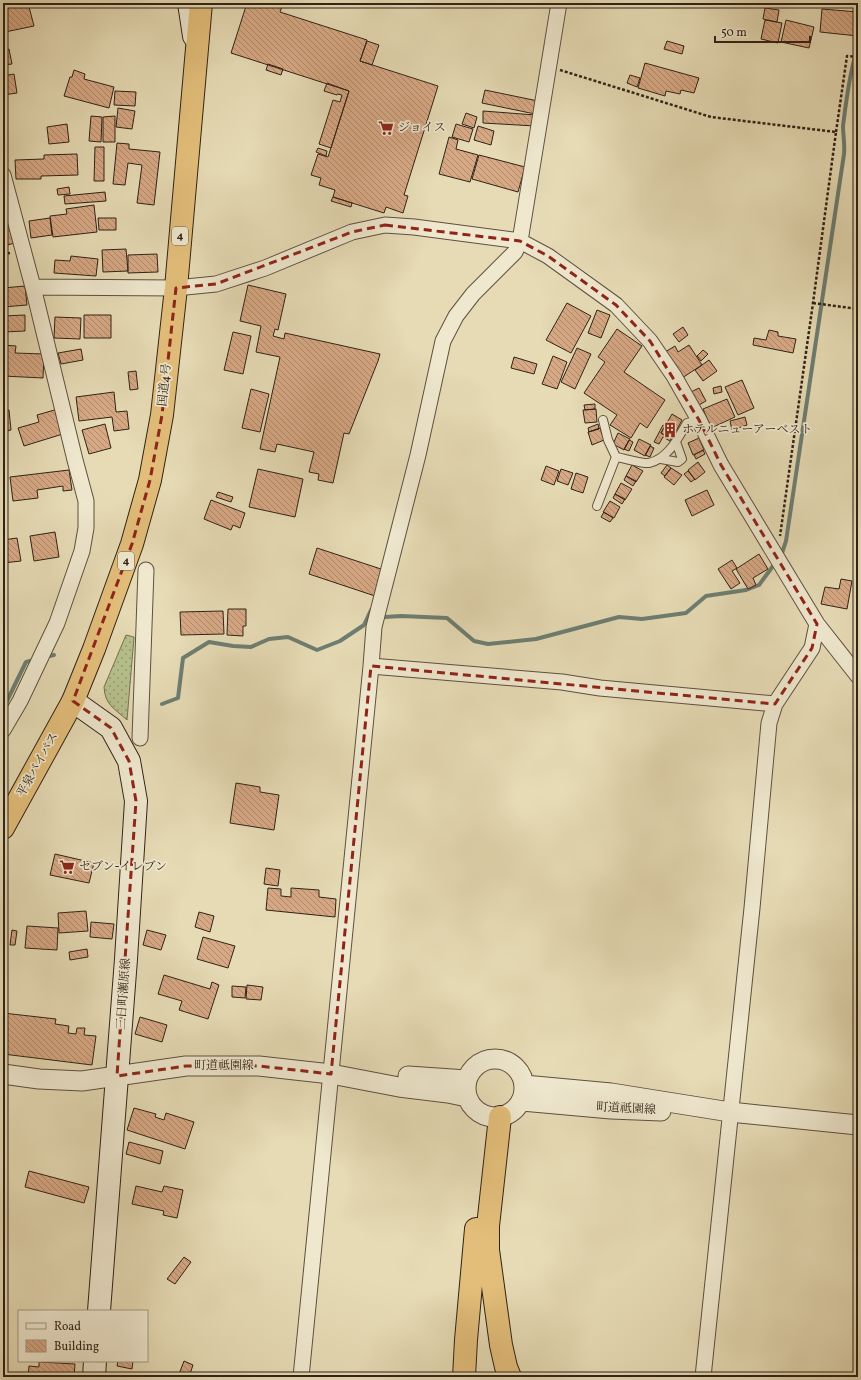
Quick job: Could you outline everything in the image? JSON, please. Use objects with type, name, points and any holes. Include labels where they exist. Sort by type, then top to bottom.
[{"type":"highway","name":"4","points":[[197,56],[201,3]]},
{"type":"highway","name":"国道4号","points":[[73,701],[130,551],[150,480],[162,415],[176,288],[197,56]]},
{"type":"highway","name":"平泉バイパス","points":[[3,828],[73,701]]},
{"type":"highway","points":[[494,1117],[488,1250],[501,1345],[509,1376]]},
{"type":"highway","points":[[464,1377],[466,1340],[494,1117]]},
{"type":"main road","points":[[189,3],[197,56]]},
{"type":"main road","name":"三日町瀬原線","points":[[73,701],[111,728],[129,761],[136,801],[118,1076],[99,1310]]},
{"type":"main road","points":[[94,1377],[95,1362]]},
{"type":"street","points":[[301,1377],[374,627],[418,455],[443,341],[456,316],[464,305],[515,252],[520,241],[559,3]]},
{"type":"street","points":[[3,175],[33,286],[86,501],[86,528],[82,551],[56,623],[20,701],[3,730]]},
{"type":"street","points":[[33,286],[176,288],[216,284],[265,268],[352,232],[385,225],[414,227],[520,241],[548,256],[616,305],[650,341],[674,376],[699,420],[721,465],[777,558],[818,624],[858,676]]},
{"type":"street","points":[[140,738],[146,570]]},
{"type":"street","points":[[703,1377],[752,908],[769,722],[775,704],[812,648],[818,624]]},
{"type":"street","points":[[371,666],[562,682],[600,688],[775,704]]},
{"type":"street","points":[[496,1059],[505,1060],[520,1072],[523,1093],[513,1112],[494,1117],[475,1109],[467,1088],[471,1071],[478,1064],[486,1060],[496,1059]]},
{"type":"street","name":"町道祗園線","points":[[3,1074],[39,1079],[82,1082],[186,1066],[260,1066],[331,1074],[399,1086],[448,1092],[467,1088]]},
{"type":"street","name":"町道祗園線","points":[[523,1093],[612,1109],[730,1112],[858,1125]]},
{"type":"lane","points":[[597,506],[616,457],[608,440],[603,420]]},
{"type":"lane","points":[[661,459],[676,442],[687,423],[699,420]]},
{"type":"lane","points":[[616,457],[648,463],[661,459],[678,462],[682,459],[676,442]]},
{"type":"path","points":[[777,558],[847,56],[858,57]]},
{"type":"path","points":[[548,66],[711,116],[836,132]]},
{"type":"path","points":[[813,303],[858,310]]},
{"type":"highlighted area","points":[[385,225],[520,241],[548,256],[616,305],[650,341],[699,420],[721,465],[817,624],[812,648],[775,704],[371,666],[331,1074],[259,1066],[186,1066],[117,1076],[136,801],[129,761],[111,728],[73,701],[132,544],[150,480],[162,415],[176,288],[216,284],[352,232]]},
{"type":"green space","points":[[126,635],[134,637],[127,720],[108,702],[104,687]]},
{"type":"building","points":[[28,3],[34,26],[5,32],[3,23],[3,8]]},
{"type":"building","points":[[247,3],[280,3],[283,4],[280,12],[367,40],[360,61],[438,86],[404,195],[408,196],[403,213],[386,207],[384,213],[333,197],[335,190],[319,185],[321,178],[311,175],[318,154],[328,157],[349,91],[231,53]]},
{"type":"building","points":[[765,8],[779,10],[777,22],[763,19]]},
{"type":"building","points":[[822,9],[858,12],[858,36],[820,32]]},
{"type":"building","points":[[765,20],[782,23],[778,43],[761,39]]},
{"type":"building","points":[[786,20],[814,27],[809,48],[781,42]]},
{"type":"building","points":[[367,41],[379,45],[372,65],[360,61]]},
{"type":"building","points":[[667,41],[684,46],[682,54],[664,49]]},
{"type":"building","points":[[9,49],[12,64],[3,65],[3,50]]},
{"type":"building","points":[[645,63],[699,78],[694,93],[681,90],[680,94],[666,91],[665,96],[638,88]]},
{"type":"building","points":[[268,64],[283,69],[281,75],[266,70]]},
{"type":"building","points":[[74,70],[85,74],[84,79],[114,87],[109,108],[64,96],[70,77],[72,77]]},
{"type":"building","points":[[14,74],[17,93],[3,95],[3,76]]},
{"type":"building","points":[[630,75],[640,78],[637,87],[627,83]]},
{"type":"building","points":[[327,83],[349,91],[331,148],[319,144],[333,100],[340,102],[342,95],[324,91]]},
{"type":"building","points":[[485,90],[538,101],[535,114],[482,103]]},
{"type":"building","points":[[115,91],[136,92],[135,106],[114,105]]},
{"type":"building","points":[[118,108],[135,111],[132,129],[116,127]]},
{"type":"building","points":[[483,111],[535,115],[535,126],[483,123]]},
{"type":"building","points":[[466,113],[477,117],[474,128],[462,124]]},
{"type":"building","points":[[91,116],[102,117],[101,142],[89,141]]},
{"type":"building","points":[[115,116],[115,142],[103,142],[103,117]]},
{"type":"building","points":[[67,124],[69,142],[49,144],[47,127]]},
{"type":"building","points":[[456,124],[473,129],[469,142],[452,137]]},
{"type":"building","points":[[478,126],[494,131],[491,145],[474,140]]},
{"type":"building","points":[[449,137],[458,140],[456,149],[478,155],[470,182],[439,174]]},
{"type":"building","points":[[117,143],[129,144],[129,149],[160,152],[154,205],[137,203],[142,165],[128,163],[125,185],[113,184]]},
{"type":"building","points":[[95,147],[104,147],[104,181],[94,181]]},
{"type":"building","points":[[318,148],[327,151],[326,156],[316,152]]},
{"type":"building","points":[[77,154],[78,175],[41,176],[41,179],[16,179],[15,160],[44,159],[44,155]]},
{"type":"building","points":[[479,155],[525,167],[518,192],[472,179]]},
{"type":"building","points":[[69,187],[70,194],[58,195],[57,189]]},
{"type":"building","points":[[105,192],[106,201],[65,204],[64,196]]},
{"type":"building","points":[[333,197],[352,203],[351,207],[331,201]]},
{"type":"building","points":[[94,205],[97,232],[53,237],[50,216],[67,214],[66,209]]},
{"type":"building","points":[[50,218],[52,235],[31,238],[29,221]]},
{"type":"building","points":[[98,218],[116,218],[116,230],[99,230]]},
{"type":"building","points":[[9,222],[15,243],[3,246],[3,224]]},
{"type":"building","points":[[126,249],[128,271],[103,272],[102,250]]},
{"type":"building","points":[[157,254],[158,272],[128,273],[128,255]]},
{"type":"building","points":[[71,256],[98,259],[96,276],[54,273],[55,260],[70,261]]},
{"type":"building","points":[[248,285],[286,294],[278,330],[275,329],[273,336],[284,339],[285,333],[380,354],[349,434],[344,433],[333,483],[318,480],[319,474],[309,472],[314,452],[277,444],[275,452],[260,449],[280,357],[256,352],[261,326],[240,321]]},
{"type":"building","points":[[25,286],[27,305],[3,307],[3,288]]},
{"type":"building","points":[[567,303],[591,316],[571,353],[546,340]]},
{"type":"building","points":[[597,310],[610,315],[601,338],[588,333]]},
{"type":"building","points":[[25,315],[25,331],[3,332],[3,316]]},
{"type":"building","points":[[84,315],[111,315],[111,338],[84,338]]},
{"type":"building","points":[[55,317],[81,318],[80,339],[54,338]]},
{"type":"building","points":[[683,327],[688,335],[679,342],[673,334]]},
{"type":"building","points":[[617,329],[642,346],[624,372],[665,400],[647,428],[640,423],[631,438],[610,425],[617,415],[584,393],[605,362],[598,357]]},
{"type":"building","points":[[769,330],[778,332],[778,336],[796,339],[793,353],[753,345],[754,338],[766,340]]},
{"type":"building","points":[[233,332],[251,336],[243,374],[224,370]]},
{"type":"building","points":[[3,345],[16,346],[15,353],[44,354],[43,378],[3,376]]},
{"type":"building","points":[[689,345],[702,365],[682,378],[665,352],[675,346],[678,352]]},
{"type":"building","points":[[577,348],[591,354],[575,389],[561,382]]},
{"type":"building","points":[[81,349],[83,360],[61,364],[58,353]]},
{"type":"building","points":[[703,350],[708,354],[701,361],[697,356]]},
{"type":"building","points":[[553,356],[567,362],[557,389],[542,384]]},
{"type":"building","points":[[514,357],[537,364],[534,374],[511,368]]},
{"type":"building","points":[[709,360],[717,371],[703,381],[695,370]]},
{"type":"building","points":[[136,371],[138,389],[130,390],[128,372]]},
{"type":"building","points":[[742,380],[754,408],[738,415],[725,387]]},
{"type":"building","points":[[721,386],[722,392],[714,394],[713,388]]},
{"type":"building","points":[[699,388],[706,401],[697,406],[689,393]]},
{"type":"building","points":[[251,389],[269,394],[260,432],[242,428]]},
{"type":"building","points":[[114,392],[116,412],[127,411],[129,429],[114,431],[112,417],[79,421],[76,397]]},
{"type":"building","points":[[727,399],[735,417],[711,428],[703,409]]},
{"type":"building","points":[[595,404],[595,409],[585,410],[584,405]]},
{"type":"building","points":[[58,409],[66,433],[24,446],[18,428],[39,422],[37,415]]},
{"type":"building","points":[[596,409],[597,422],[585,423],[583,410]]},
{"type":"building","points":[[9,410],[11,430],[3,432],[3,411]]},
{"type":"building","name":"ホテルニューアーベスト","points":[[672,414],[682,420],[672,439],[661,433]]},
{"type":"building","points":[[745,417],[747,425],[732,430],[730,421]]},
{"type":"building","points":[[105,424],[111,448],[89,454],[82,430]]},
{"type":"building","points":[[598,424],[599,429],[589,432],[588,428]]},
{"type":"building","points":[[663,425],[665,426],[661,433],[671,439],[670,441],[663,437],[659,444],[654,442]]},
{"type":"building","points":[[600,428],[604,440],[592,445],[588,432]]},
{"type":"building","points":[[618,433],[630,439],[624,450],[613,444]]},
{"type":"building","points":[[699,438],[704,450],[693,455],[688,443]]},
{"type":"building","points":[[639,439],[651,445],[645,456],[634,450]]},
{"type":"building","points":[[629,440],[633,442],[629,451],[624,449]]},
{"type":"building","points":[[650,446],[654,448],[650,457],[645,455]]},
{"type":"building","points":[[703,450],[705,454],[696,459],[694,455]]},
{"type":"building","points":[[698,462],[705,472],[695,480],[688,470]]},
{"type":"building","points":[[632,465],[643,471],[636,482],[626,476]]},
{"type":"building","points":[[667,465],[671,468],[665,476],[661,473]]},
{"type":"building","points":[[546,466],[559,471],[554,485],[541,480]]},
{"type":"building","points":[[671,468],[682,475],[674,485],[664,477]]},
{"type":"building","points":[[258,469],[303,479],[295,517],[249,507]]},
{"type":"building","points":[[561,469],[573,473],[568,485],[557,481]]},
{"type":"building","points":[[69,470],[72,490],[63,491],[63,486],[37,490],[38,498],[13,501],[10,477]]},
{"type":"building","points":[[688,471],[695,479],[691,482],[684,474]]},
{"type":"building","points":[[576,473],[588,477],[583,493],[571,489]]},
{"type":"building","points":[[626,476],[636,481],[633,486],[624,480]]},
{"type":"building","points":[[621,483],[632,489],[625,500],[615,494]]},
{"type":"building","points":[[707,490],[714,505],[692,516],[685,500]]},
{"type":"building","points":[[218,492],[233,497],[231,502],[216,497]]},
{"type":"building","points":[[615,494],[625,499],[622,504],[613,498]]},
{"type":"building","points":[[211,500],[245,513],[240,528],[233,525],[231,530],[204,519]]},
{"type":"building","points":[[610,501],[620,507],[614,518],[603,512]]},
{"type":"building","points":[[604,512],[613,518],[610,522],[601,517]]},
{"type":"building","points":[[55,532],[59,557],[34,561],[30,536]]},
{"type":"building","points":[[17,538],[21,561],[3,563],[3,540]]},
{"type":"building","points":[[317,548],[384,570],[375,596],[309,574]]},
{"type":"building","points":[[759,554],[768,569],[753,578],[756,585],[748,589],[736,569]]},
{"type":"building","points":[[732,560],[737,568],[732,571],[740,583],[731,589],[718,569]]},
{"type":"building","points":[[841,579],[852,581],[847,609],[821,604],[825,587],[839,589]]},
{"type":"building","points":[[228,609],[246,609],[246,626],[243,626],[243,636],[227,635]]},
{"type":"building","points":[[223,611],[224,634],[181,635],[180,612]]},
{"type":"building","points":[[3,661],[6,685],[3,686]]},
{"type":"building","points":[[236,783],[260,787],[260,792],[279,795],[274,830],[230,823]]},
{"type":"building","points":[[55,854],[94,863],[89,883],[50,875]]},
{"type":"building","points":[[266,868],[280,870],[278,886],[264,884]]},
{"type":"building","points":[[268,888],[281,889],[281,896],[291,897],[291,888],[319,890],[319,897],[336,899],[335,917],[266,910]]},
{"type":"building","points":[[86,911],[88,931],[59,933],[58,913]]},
{"type":"building","points":[[199,912],[214,916],[210,932],[195,927]]},
{"type":"building","points":[[91,922],[114,924],[112,939],[90,937]]},
{"type":"building","points":[[27,926],[58,928],[57,950],[25,948]]},
{"type":"building","points":[[12,930],[17,931],[15,945],[10,945]]},
{"type":"building","points":[[147,930],[166,935],[161,950],[143,945]]},
{"type":"building","points":[[203,937],[235,946],[228,968],[197,959]]},
{"type":"building","points":[[87,949],[88,957],[70,960],[69,952]]},
{"type":"building","points":[[164,975],[210,989],[212,982],[219,985],[208,1019],[179,1010],[182,1001],[158,994]]},
{"type":"building","points":[[247,985],[263,987],[261,1000],[246,999]]},
{"type":"building","points":[[232,986],[246,987],[245,998],[232,997]]},
{"type":"building","points":[[3,1013],[56,1019],[55,1024],[69,1026],[68,1033],[76,1034],[77,1028],[85,1028],[84,1035],[96,1036],[92,1065],[3,1054]]},
{"type":"building","points":[[140,1017],[167,1025],[162,1042],[135,1034]]},
{"type":"building","points":[[134,1108],[156,1114],[155,1117],[164,1120],[166,1113],[194,1122],[185,1149],[127,1130]]},
{"type":"building","points":[[129,1142],[163,1151],[160,1164],[126,1154]]},
{"type":"building","points":[[29,1171],[89,1187],[84,1203],[25,1187]]},
{"type":"building","points":[[136,1186],[162,1192],[164,1186],[183,1190],[177,1218],[163,1215],[164,1211],[132,1204]]},
{"type":"building","points":[[184,1257],[191,1262],[175,1284],[167,1279]]},
{"type":"building","points":[[184,1361],[193,1365],[189,1377],[179,1374]]},
{"type":"building","points":[[39,1362],[75,1364],[74,1377],[28,1377],[29,1366],[39,1367]]},
{"type":"building","points":[[118,1362],[133,1362],[132,1369],[117,1366]]},
{"type":"waterway","points":[[781,556],[786,541],[844,154],[843,126],[847,98],[853,64],[858,50]]},
{"type":"waterway","points":[[381,615],[385,617],[401,616],[447,618],[474,641],[488,644],[536,639],[619,617],[642,619],[686,613],[706,596],[746,590],[759,585],[773,566]]},
{"type":"waterway","points":[[162,704],[178,698],[183,658],[209,642],[251,647],[269,639],[288,637],[317,650],[340,641],[364,625],[371,610],[373,611]]},
{"type":"waterway","points":[[45,657],[54,655]]},
{"type":"waterway","points":[[3,709],[26,662],[34,660]]},
{"type":"place","name":"ジョイス","points":[[386,128]]},
{"type":"place","name":"ホテルニューアーベスト","points":[[670,430]]},
{"type":"place","name":"セブン-イレブン","points":[[67,867]]}]
